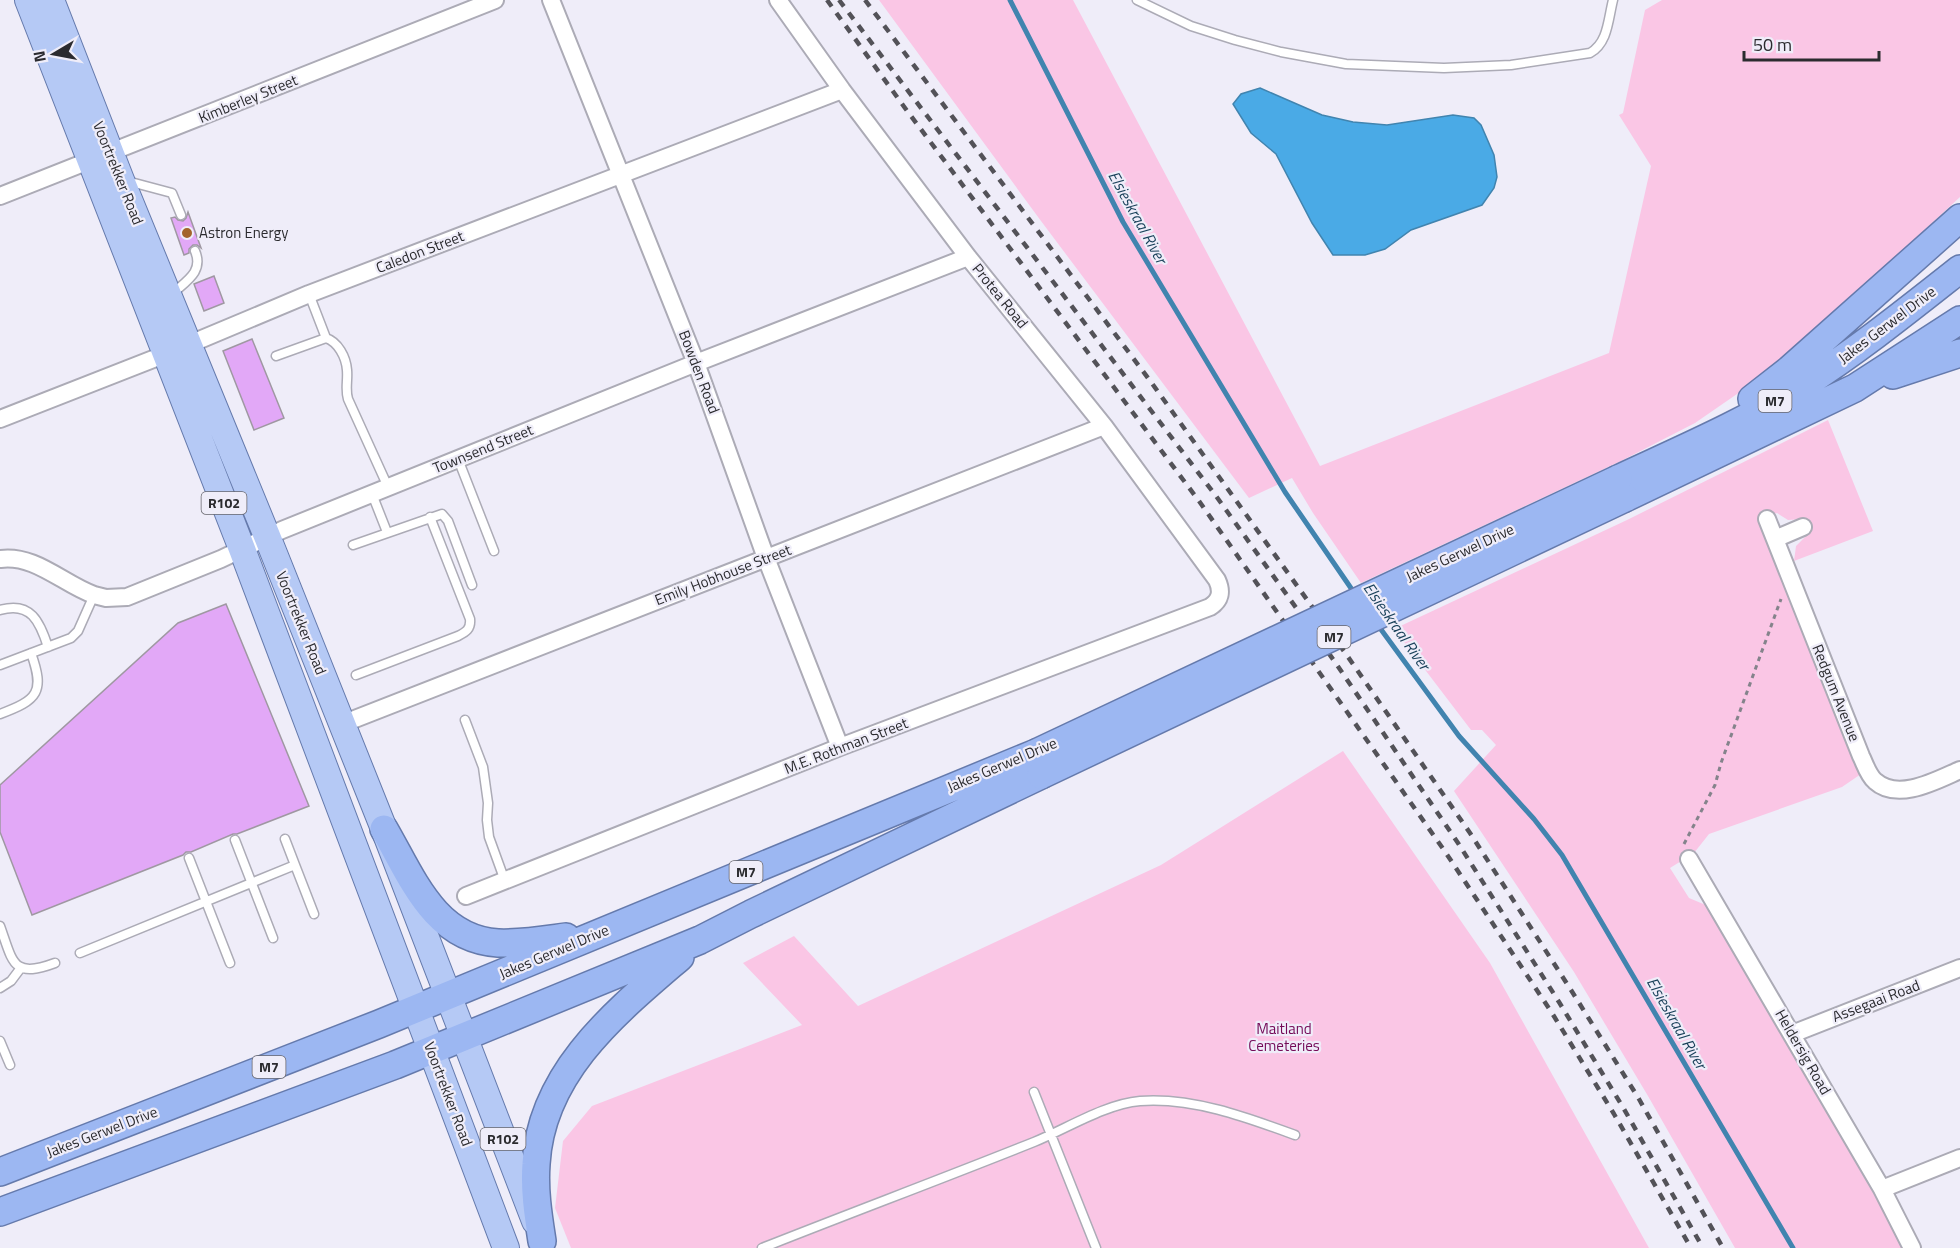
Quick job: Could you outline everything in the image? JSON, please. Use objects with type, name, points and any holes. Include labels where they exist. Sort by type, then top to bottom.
[{"type":"highway","points":[[1697,442],[1789,370],[1960,218]]},
{"type":"highway","name":"Jakes Gerwel Drive","points":[[1622,488],[1697,442],[1752,415],[1810,380],[1849,354],[1960,269]]},
{"type":"highway","name":"Jakes Gerwel Drive","points":[[0,1212],[431,1050],[700,940],[1038,764],[1622,488],[1856,388],[1960,320]]},
{"type":"highway","points":[[1856,388],[1960,352]]},
{"type":"highway","name":"Jakes Gerwel Drive","points":[[0,1172],[448,996],[596,934],[1038,764]]},
{"type":"highway","points":[[384,829],[433,910],[446,924],[465,936],[490,942],[513,943],[596,934]]},
{"type":"highway","points":[[543,1244],[536,1191],[537,1154],[545,1116],[557,1087],[573,1061],[599,1031],[654,979],[700,940]]},
{"type":"main road","name":"Voortrekker Road","points":[[28,0],[100,157],[177,350],[242,549],[506,1248]]},
{"type":"main road","name":"Voortrekker Road","points":[[51,0],[100,157],[121,180],[168,298],[177,350],[267,536],[384,829],[543,1244]]},
{"type":"street","name":"Kimberley Street","points":[[0,196],[495,0]]},
{"type":"street","name":"Bowden Road","points":[[551,0],[696,363],[766,558],[840,747]]},
{"type":"street","name":"Protea Road","points":[[778,0],[842,90],[968,256],[1104,426],[1217,580],[1221,592]]},
{"type":"street","name":"Caledon Street","points":[[0,419],[177,350],[309,294],[842,90]]},
{"type":"street","name":"Townsend Street","points":[[0,559],[27,560],[94,595],[106,598],[127,597],[221,560],[267,536],[968,256]]},
{"type":"street","name":"Emily Hobhouse Street","points":[[342,724],[1104,426]]},
{"type":"street","name":"Redgum Avenue","points":[[1767,519],[1861,756],[1875,781],[1889,788],[1903,789],[1922,785],[1960,770]]},
{"type":"street","points":[[1775,539],[1803,527]]},
{"type":"street","name":"M.E. Rothman Street","points":[[466,896],[840,747],[1210,607],[1219,598],[1221,592]]},
{"type":"street","name":"Heldersig Road","points":[[1689,859],[1882,1189],[1912,1248]]},
{"type":"street","name":"Assegaai Road","points":[[1792,1034],[1960,968]]},
{"type":"street","points":[[1882,1189],[1960,1158]]},
{"type":"lane","points":[[1137,0],[1191,26],[1281,52],[1346,64],[1444,68],[1511,65],[1590,53],[1604,40],[1613,0]]},
{"type":"lane","points":[[121,180],[172,192],[180,215]]},
{"type":"lane","points":[[168,298],[195,272],[198,262],[195,251]]},
{"type":"lane","points":[[309,294],[326,338],[334,342],[347,366],[345,388],[348,399],[388,487]]},
{"type":"lane","points":[[276,356],[326,338]]},
{"type":"lane","points":[[458,459],[494,551]]},
{"type":"lane","points":[[372,494],[387,532]]},
{"type":"lane","points":[[353,545],[442,514],[447,518],[472,585]]},
{"type":"lane","points":[[356,675],[463,634],[470,627],[470,619],[429,517]]},
{"type":"lane","points":[[0,665],[71,638],[78,631],[94,595]]},
{"type":"lane","points":[[0,610],[14,607],[34,616],[43,630],[48,647]]},
{"type":"lane","points":[[0,714],[26,702],[35,695],[39,680],[31,653]]},
{"type":"lane","points":[[465,720],[483,767],[488,803],[489,837],[505,881]]},
{"type":"lane","points":[[285,839],[314,914]]},
{"type":"lane","points":[[235,840],[273,939]]},
{"type":"lane","points":[[189,858],[230,963]]},
{"type":"lane","points":[[81,953],[295,865]]},
{"type":"lane","points":[[0,926],[12,958],[20,969],[29,971],[55,963]]},
{"type":"lane","points":[[0,988],[12,981],[20,969]]},
{"type":"lane","points":[[0,1041],[10,1065]]},
{"type":"lane","points":[[1034,1092],[1096,1248]]},
{"type":"lane","points":[[762,1248],[1051,1135],[1118,1106],[1138,1101],[1183,1103],[1220,1111],[1252,1119],[1295,1135]]},
{"type":"path","points":[[1689,859],[1681,849],[1715,785],[1783,594],[1786,565]]},
{"type":"green space","points":[[879,0],[1073,0],[1320,466],[1609,353],[1651,166],[1619,115],[1623,113],[1645,10],[1662,0],[1960,0],[1960,197],[1806,340],[1766,374],[1695,423],[1621,461],[1361,583],[1292,478],[1249,498]]},
{"type":"green space","points":[[1828,420],[1873,531],[1794,561],[1796,546],[1809,533],[1803,519],[1788,520],[1777,513],[1760,519],[1861,774],[1842,787],[1709,834],[1694,853],[1670,868],[1689,898],[1708,906],[1905,1248],[1735,1248],[1574,972],[1454,791],[1496,745],[1482,730],[1471,730],[1394,629],[1627,520]]},
{"type":"green space","name":"Maitland Cemeteries","points":[[1343,751],[1490,963],[1649,1248],[571,1248],[555,1208],[563,1141],[592,1106],[802,1025],[743,963],[794,936],[858,1006],[1161,865]]},
{"type":"water","points":[[1260,88],[1322,115],[1353,122],[1387,125],[1453,115],[1474,118],[1481,125],[1494,155],[1497,177],[1494,188],[1482,205],[1411,230],[1385,249],[1365,255],[1333,255],[1312,223],[1276,154],[1251,133],[1233,104],[1241,94]]},
{"type":"building","points":[[188,212],[201,248],[193,245],[189,253],[184,255],[171,218],[175,217],[183,221]]},
{"type":"building","points":[[214,276],[224,303],[204,311],[194,284]]},
{"type":"building","points":[[252,339],[284,418],[254,430],[223,351]]},
{"type":"building","points":[[226,604],[309,806],[186,852],[32,915],[0,832],[0,785],[178,623]]},
{"type":"waterway","name":"Elsieskraal River","points":[[1010,0],[1123,222],[1285,492],[1355,594]]},
{"type":"waterway","name":"Elsieskraal River","points":[[1377,624],[1459,736],[1534,819],[1562,855],[1793,1248]]},
{"type":"railway","points":[[827,0],[1199,501],[1446,853],[1552,1013],[1614,1114],[1691,1248]]},
{"type":"railway","points":[[839,0],[1216,496],[1335,662],[1458,843],[1559,1002],[1624,1109],[1703,1248]]},
{"type":"railway","points":[[865,0],[1151,382],[1346,654],[1470,833],[1639,1099],[1723,1248]]},
{"type":"place","name":"Astron Energy","points":[[187,233]]}]
